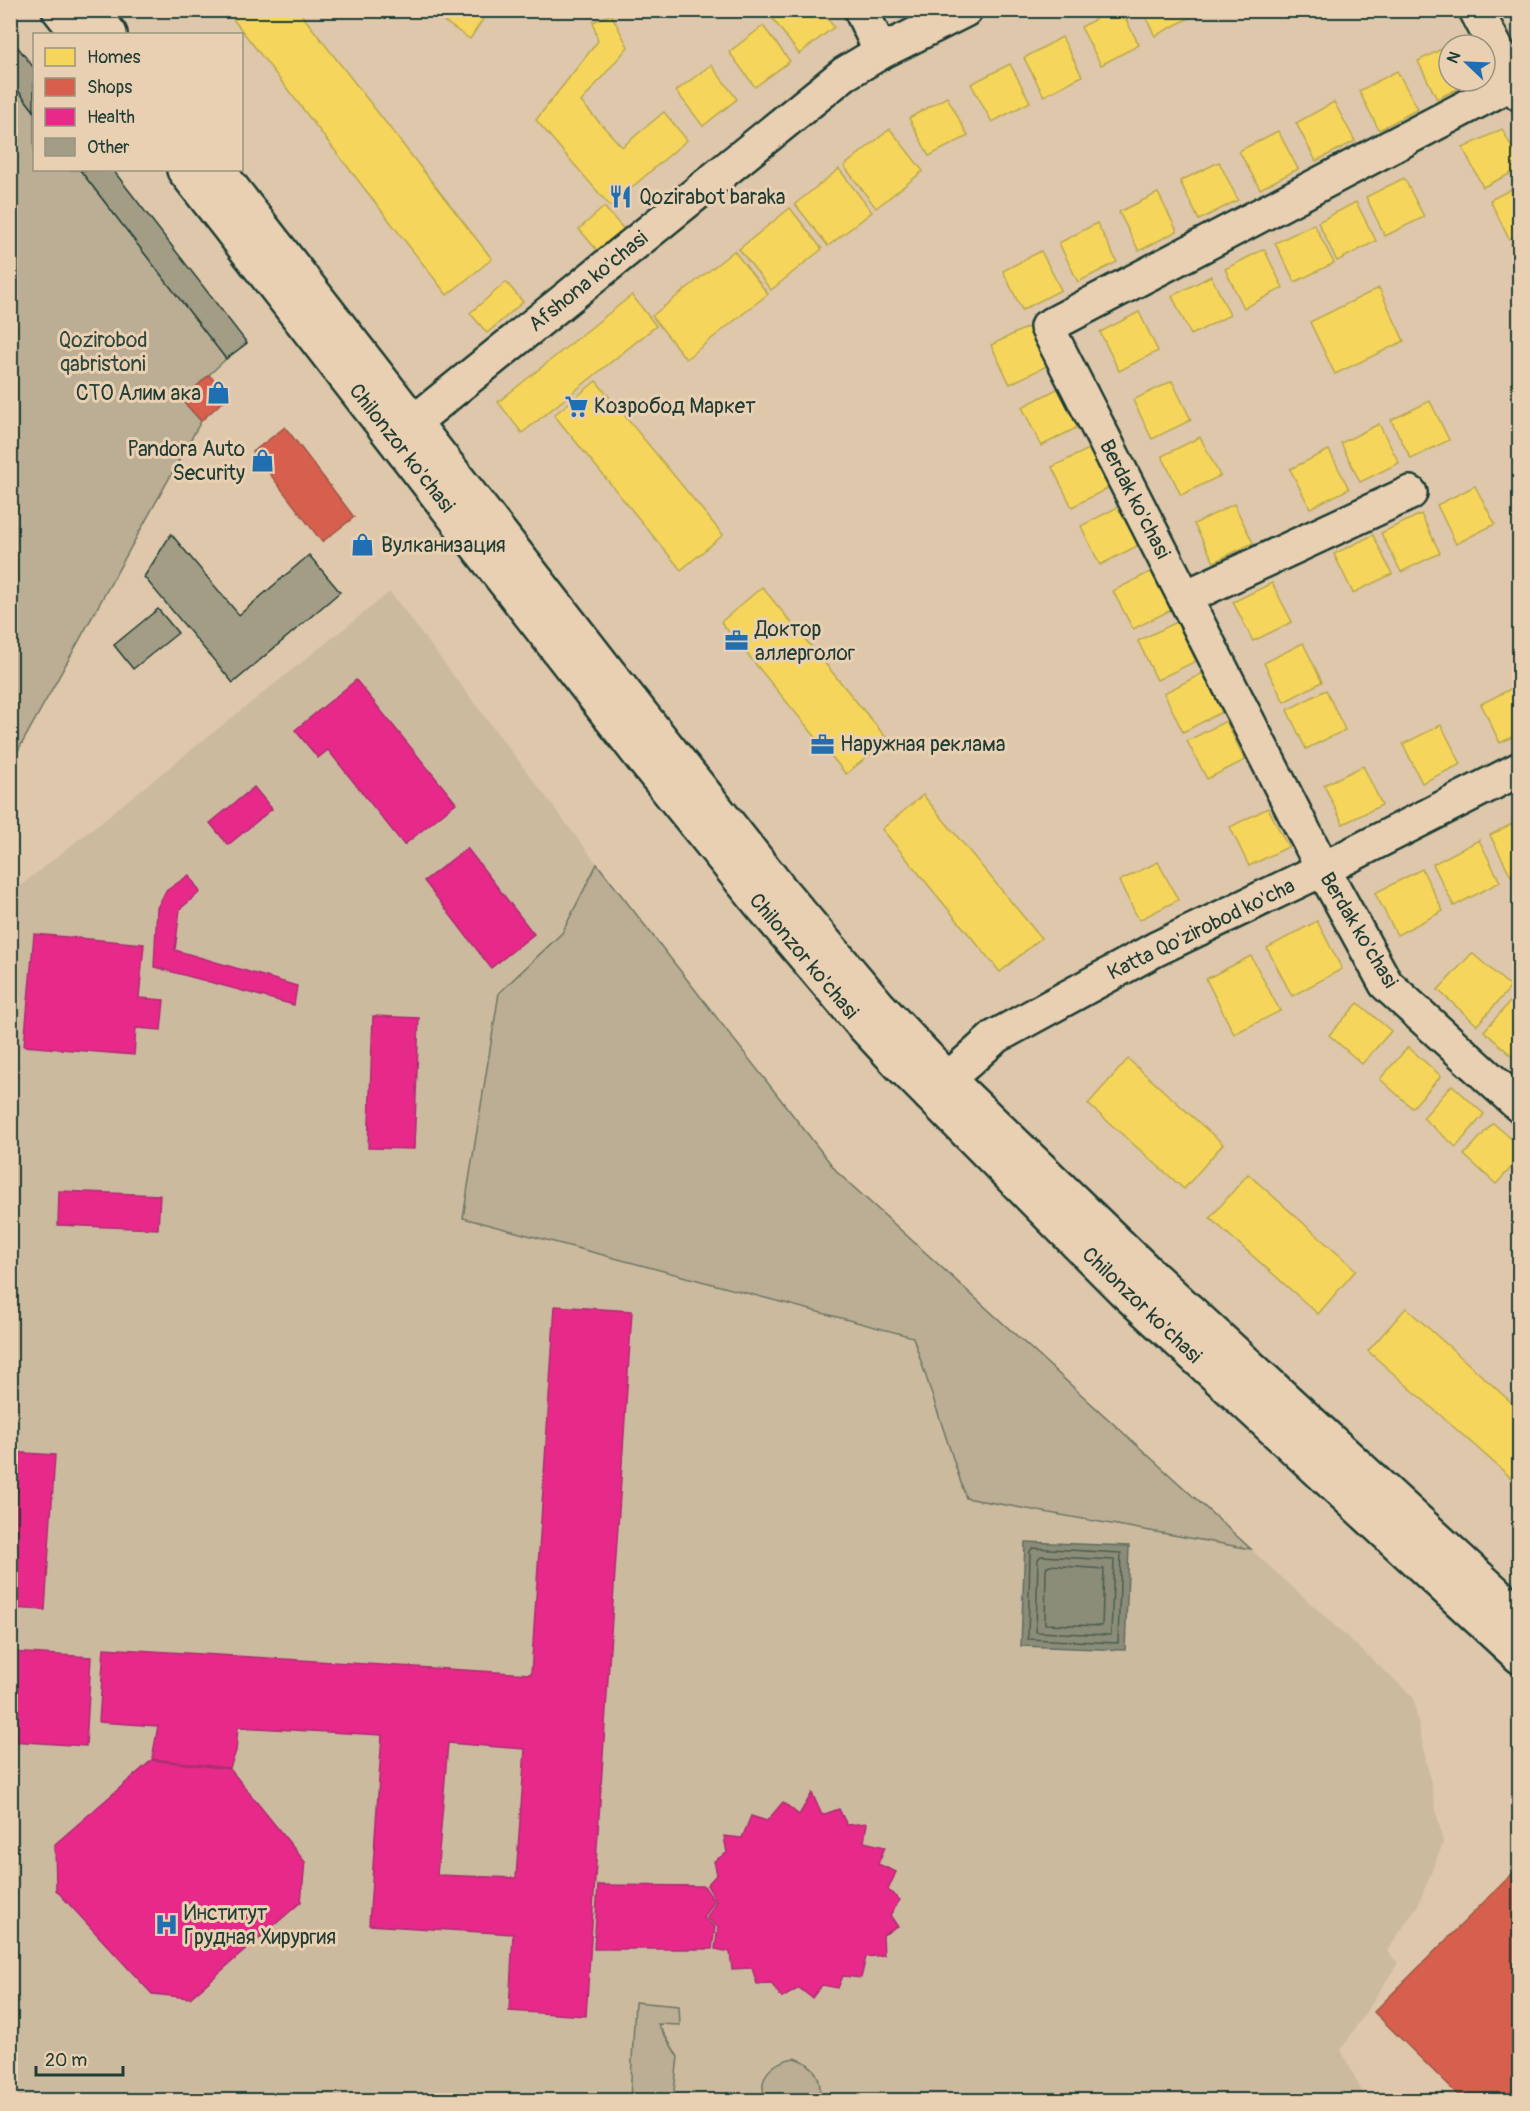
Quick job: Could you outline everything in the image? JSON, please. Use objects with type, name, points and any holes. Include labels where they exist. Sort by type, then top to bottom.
[{"type":"street","points":[[59,10],[77,33]]},
{"type":"street","points":[[91,10],[109,33]]},
{"type":"street","points":[[861,10],[881,52]]},
{"type":"street","name":"Afshona ko'chasi","points":[[404,430],[844,74],[881,52],[965,10]]},
{"type":"street","points":[[1476,10],[1517,85]]},
{"type":"street","name":"Berdak ko'chasi","points":[[1517,85],[1047,327],[1323,869],[1386,984],[1520,1106]]},
{"type":"street","name":"Chilonzor ko'chasi","points":[[185,171],[404,430],[780,889],[878,1005],[939,1087],[1123,1290],[1520,1657]]},
{"type":"street","name":"Chilonzor ko'chasi","points":[[219,171],[404,430]]},
{"type":"street","points":[[1186,597],[1410,493]]},
{"type":"street","name":"Katta Qo'zirobod ko'cha","points":[[939,1087],[995,1037],[1156,949],[1323,869],[1520,769]]},
{"type":"street","name":"Chilonzor ko'chasi","points":[[939,1087],[1155,1279],[1520,1615]]},
{"type":"shaded area","points":[[390,592],[597,864],[838,1173],[1413,1697],[1443,1843],[1418,1905],[1387,1951],[1398,1963],[1341,2050],[1366,2100],[19,2100],[10,2088],[10,894]]},
{"type":"green space","name":"Qozirobod qabristoni","points":[[10,80],[33,110],[33,171],[81,171],[226,359],[182,400],[201,421],[11,763]]},
{"type":"green space","points":[[597,864],[838,1173],[1251,1549],[966,1498],[913,1337],[463,1218],[499,993],[562,933]]},
{"type":"green space","points":[[635,2002],[679,2006],[680,2025],[658,2024],[678,2057],[673,2100],[630,2100]]},
{"type":"green space","points":[[794,2058],[807,2064],[816,2073],[820,2086],[818,2100],[766,2100],[763,2084],[768,2072],[779,2063]]},
{"type":"water","points":[[1025,1542],[1129,1546],[1125,1650],[1021,1646]]},
{"type":"building: Homes","points":[[226,10],[298,10],[492,259],[447,295]]},
{"type":"building: Homes","points":[[438,10],[489,10],[470,39],[435,15]]},
{"type":"building: Homes","points":[[785,10],[821,10],[834,27],[799,54],[773,19]]},
{"type":"building: Homes","points":[[1112,10],[1121,10],[1139,45],[1101,65],[1081,27]]},
{"type":"building: Homes","points":[[1142,10],[1191,10],[1193,16],[1155,36]]},
{"type":"building: Homes","points":[[611,14],[628,47],[581,102],[622,147],[664,112],[687,140],[610,206],[536,120],[598,41],[593,22]]},
{"type":"building: Homes","points":[[763,26],[790,61],[755,87],[729,52]]},
{"type":"building: Homes","points":[[1062,37],[1082,76],[1044,96],[1024,58]]},
{"type":"building: Homes","points":[[1437,51],[1437,93],[1449,93],[1437,99],[1418,61]]},
{"type":"building: Homes","points":[[1010,64],[1030,102],[992,122],[971,84]]},
{"type":"building: Homes","points":[[711,65],[737,99],[703,126],[676,91]]},
{"type":"building: Homes","points":[[1397,71],[1418,109],[1379,130],[1359,91]]},
{"type":"building: Homes","points":[[947,97],[968,136],[929,156],[909,118]]},
{"type":"building: Homes","points":[[1334,102],[1355,141],[1316,161],[1296,123]]},
{"type":"building: Homes","points":[[890,129],[923,171],[876,208],[844,166]]},
{"type":"building: Homes","points":[[1502,129],[1520,163],[1520,169],[1483,187],[1463,148]]},
{"type":"building: Homes","points":[[1278,131],[1298,169],[1260,189],[1239,151]]},
{"type":"building: Homes","points":[[1219,162],[1238,200],[1199,220],[1180,181]]},
{"type":"building: Homes","points":[[839,169],[872,212],[828,246],[795,204]]},
{"type":"building: Homes","points":[[1404,178],[1424,217],[1385,236],[1366,197]]},
{"type":"building: Homes","points":[[1520,185],[1520,234],[1509,239],[1490,200]]},
{"type":"building: Homes","points":[[1158,193],[1177,231],[1139,251],[1119,212]]},
{"type":"building: Homes","points":[[1356,202],[1376,241],[1337,261],[1318,222]]},
{"type":"building: Homes","points":[[604,207],[629,235],[603,257],[579,229]]},
{"type":"building: Homes","points":[[790,208],[822,249],[771,290],[739,249]]},
{"type":"building: Homes","points":[[1097,223],[1117,262],[1078,282],[1059,243]]},
{"type":"building: Homes","points":[[1314,224],[1334,263],[1295,282],[1275,243]]},
{"type":"building: Homes","points":[[1520,240],[1520,261],[1511,244]]},
{"type":"building: Homes","points":[[1264,249],[1283,288],[1244,308],[1225,269]]},
{"type":"building: Homes","points":[[734,251],[768,294],[686,359],[652,316]]},
{"type":"building: Homes","points":[[1041,251],[1061,290],[1022,310],[1003,271]]},
{"type":"building: Homes","points":[[1211,276],[1230,315],[1191,335],[1172,296]]},
{"type":"building: Homes","points":[[506,282],[523,302],[487,333],[470,313]]},
{"type":"building: Homes","points":[[1379,288],[1404,341],[1335,374],[1310,322]]},
{"type":"building: Homes","points":[[632,295],[656,326],[522,433],[498,402]]},
{"type":"building: Homes","points":[[1139,312],[1158,351],[1119,371],[1100,332]]},
{"type":"building: Homes","points":[[1030,326],[1049,365],[1010,384],[991,345]]},
{"type":"building: Homes","points":[[596,381],[723,535],[681,570],[554,415]]},
{"type":"building: Homes","points":[[1172,381],[1191,420],[1152,439],[1133,400]]},
{"type":"building: Homes","points":[[1061,387],[1080,426],[1041,446],[1022,407]]},
{"type":"building: Homes","points":[[1430,401],[1449,440],[1411,459],[1391,420]]},
{"type":"building: Homes","points":[[1379,424],[1399,463],[1360,482],[1341,443]]},
{"type":"building: Homes","points":[[1200,437],[1220,476],[1181,495],[1162,456]]},
{"type":"building: Homes","points":[[1091,448],[1110,487],[1072,507],[1052,467]]},
{"type":"building: Homes","points":[[1329,450],[1349,489],[1310,508],[1290,469]]},
{"type":"building: Homes","points":[[1475,486],[1495,524],[1456,544],[1437,505]]},
{"type":"building: Homes","points":[[1234,504],[1253,543],[1214,562],[1194,524]]},
{"type":"building: Homes","points":[[1120,506],[1139,545],[1100,565],[1081,526]]},
{"type":"building: Homes","points":[[1421,514],[1440,553],[1401,572],[1381,533]]},
{"type":"building: Homes","points":[[1373,535],[1392,574],[1353,593],[1334,554]]},
{"type":"building: Homes","points":[[1152,571],[1171,610],[1133,629],[1113,591]]},
{"type":"building: Homes","points":[[1272,583],[1292,622],[1253,641],[1233,602]]},
{"type":"building: Homes","points":[[762,587],[888,740],[846,774],[721,622]]},
{"type":"building: Homes","points":[[1177,622],[1196,661],[1157,680],[1138,641]]},
{"type":"building: Homes","points":[[1303,643],[1322,682],[1284,702],[1264,663]]},
{"type":"building: Homes","points":[[1203,673],[1222,712],[1183,732],[1164,693]]},
{"type":"building: Homes","points":[[1520,684],[1520,733],[1500,743],[1481,704]]},
{"type":"building: Homes","points":[[1326,690],[1345,730],[1306,749],[1287,710]]},
{"type":"building: Homes","points":[[1226,721],[1245,760],[1207,779],[1187,741]]},
{"type":"building: Homes","points":[[1441,725],[1461,764],[1422,783],[1403,744]]},
{"type":"building: Homes","points":[[1363,766],[1382,805],[1343,824],[1324,785]]},
{"type":"building: Homes","points":[[923,795],[1041,938],[1000,972],[882,829]]},
{"type":"building: Homes","points":[[1268,808],[1288,847],[1249,866],[1230,827]]},
{"type":"building: Homes","points":[[1520,820],[1520,872],[1511,876],[1490,835]]},
{"type":"building: Homes","points":[[1479,840],[1500,882],[1454,906],[1433,864]]},
{"type":"building: Homes","points":[[1158,862],[1178,900],[1139,920],[1119,881]]},
{"type":"building: Homes","points":[[1422,869],[1443,911],[1397,935],[1375,893]]},
{"type":"building: Homes","points":[[1317,921],[1342,969],[1292,996],[1267,948]]},
{"type":"building: Homes","points":[[1472,953],[1511,987],[1477,1025],[1438,990]]},
{"type":"building: Homes","points":[[1251,956],[1280,1011],[1234,1034],[1206,979]]},
{"type":"building: Homes","points":[[1517,994],[1520,996],[1520,1063],[1484,1031]]},
{"type":"building: Homes","points":[[1358,1003],[1391,1031],[1362,1064],[1329,1035]]},
{"type":"building: Homes","points":[[1408,1047],[1441,1076],[1412,1108],[1380,1079]]},
{"type":"building: Homes","points":[[1128,1059],[1223,1144],[1184,1189],[1088,1104]]},
{"type":"building: Homes","points":[[1452,1085],[1484,1114],[1456,1147],[1423,1118]]},
{"type":"building: Homes","points":[[1493,1123],[1520,1146],[1520,1158],[1496,1184],[1464,1155]]},
{"type":"building: Homes","points":[[1248,1174],[1356,1270],[1318,1314],[1210,1218]]},
{"type":"building: Homes","points":[[1406,1308],[1520,1410],[1520,1482],[1518,1484],[1368,1351]]},
{"type":"building: Shops","points":[[209,375],[229,396],[201,421],[182,400]]},
{"type":"building: Shops","points":[[285,427],[354,517],[322,542],[253,452]]},
{"type":"building: Shops","points":[[1520,1866],[1520,2100],[1463,2100],[1374,2012]]},
{"type":"building: Health","points":[[356,680],[456,803],[404,845],[328,750],[318,758],[295,730]]},
{"type":"building: Health","points":[[254,787],[272,809],[228,845],[210,823]]},
{"type":"building: Health","points":[[467,848],[534,934],[491,968],[424,881]]},
{"type":"building: Health","points":[[189,875],[200,892],[180,909],[175,950],[297,986],[294,1005],[154,967],[157,908],[166,891]]},
{"type":"building: Health","points":[[34,934],[144,944],[139,998],[164,1000],[161,1030],[136,1028],[134,1055],[24,1046]]},
{"type":"building: Health","points":[[373,1016],[419,1018],[414,1149],[368,1148]]},
{"type":"building: Health","points":[[59,1191],[160,1195],[158,1229],[58,1225]]},
{"type":"building: Health","points":[[555,1306],[632,1311],[586,2016],[509,2011],[513,1934],[369,1925],[382,1735],[238,1727],[236,1751],[230,1768],[152,1759],[158,1726],[99,1722],[104,1648],[531,1674]],"holes":[[[448,1743],[525,1749],[516,1878],[437,1875]]]},
{"type":"building: Health","points":[[10,1452],[55,1455],[45,1610],[10,1608]]},
{"type":"building: Health","points":[[10,1652],[91,1657],[86,1746],[10,1741]]},
{"type":"building: Health","points":[[152,1760],[230,1769],[305,1862],[301,1902],[190,1998],[152,1994],[56,1890],[55,1844]]},
{"type":"building: Health","points":[[812,1793],[822,1815],[839,1809],[847,1825],[867,1823],[864,1842],[885,1847],[878,1864],[896,1872],[888,1890],[900,1900],[890,1915],[898,1927],[883,1935],[884,1955],[866,1957],[861,1978],[843,1976],[838,1988],[822,1985],[812,1998],[799,1988],[782,1998],[771,1983],[757,1984],[752,1968],[732,1969],[730,1952],[715,1949],[718,1927],[707,1918],[716,1901],[707,1885],[717,1874],[714,1861],[727,1853],[724,1836],[742,1838],[751,1816],[767,1821],[783,1802],[799,1815]]},
{"type":"building: Health","points":[[598,1885],[704,1886],[714,1901],[704,1918],[715,1927],[712,1949],[594,1949]]},
{"type":"building: Other","points":[[10,37],[33,67],[33,110],[10,80]]},
{"type":"building: Other","points":[[81,171],[114,171],[247,343],[226,359]]},
{"type":"building: Other","points":[[171,534],[239,615],[309,555],[340,592],[233,683],[144,577]]},
{"type":"building: Other","points":[[158,609],[178,633],[133,669],[114,645]]},
{"type":"place","name":"Qozirabot baraka","points":[[621,197]]},
{"type":"place","name":"СТО Алим ака","points":[[219,393]]},
{"type":"place","name":"Козробод Маркет","points":[[576,406]]},
{"type":"place","name":"Pandora Auto Security","points":[[263,461]]},
{"type":"place","name":"Вулканизация","points":[[363,545]]},
{"type":"place","name":"Доктор аллерголог","points":[[737,641]]},
{"type":"place","name":"Наружная реклама","points":[[822,744]]},
{"type":"place","name":"Институт Грудная Хирургия","points":[[166,1925]]}]
